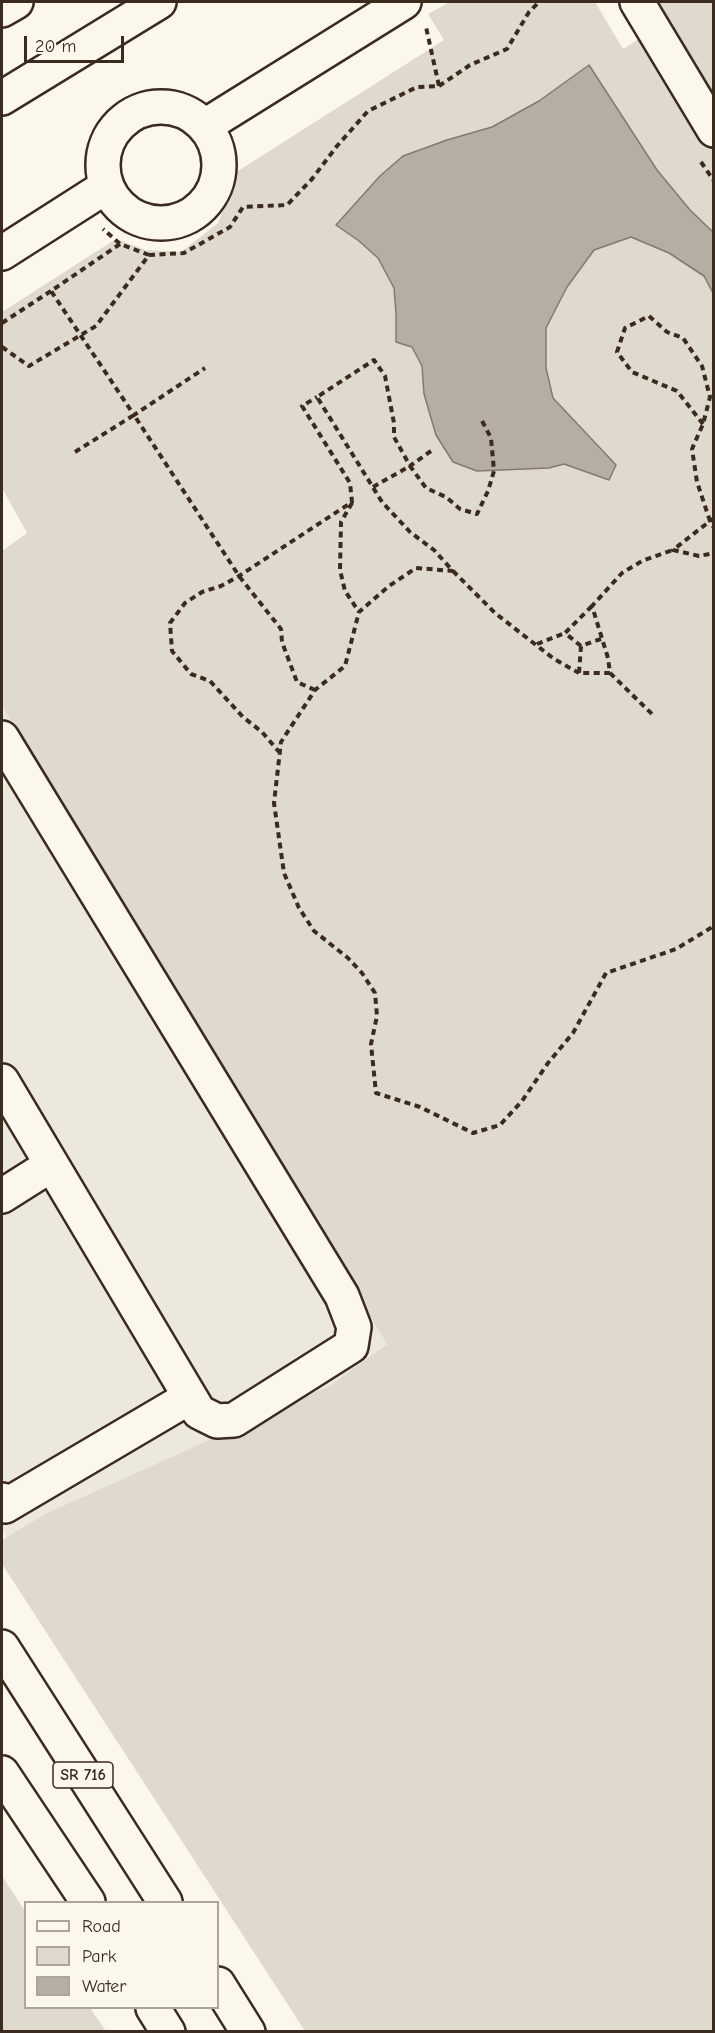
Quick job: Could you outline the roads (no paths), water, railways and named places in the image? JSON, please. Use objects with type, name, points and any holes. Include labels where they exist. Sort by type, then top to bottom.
[{"type":"main road","points":[[2,10],[16,2]]},
{"type":"main road","points":[[2,98],[159,2]]},
{"type":"main road","points":[[637,2],[714,130]]},
{"type":"main road","points":[[205,126],[414,11]]},
{"type":"main road","points":[[156,106],[174,108],[191,114],[205,126],[215,143],[220,163],[217,183],[207,201],[192,214],[174,222],[153,223],[134,216],[118,204],[107,186],[104,160],[112,134],[123,120],[139,111],[156,106]]},
{"type":"main road","points":[[2,253],[107,186]]},
{"type":"main road","points":[[2,738],[342,1296],[354,1327],[351,1346],[234,1420],[217,1421],[199,1412],[2,1082]]},
{"type":"main road","points":[[2,1197],[51,1165]]},
{"type":"main road","points":[[2,1500],[5,1506],[190,1397]]},
{"type":"main road","name":"SR 716","points":[[2,1647],[164,1901]]},
{"type":"main road","points":[[2,1773],[87,1901]]},
{"type":"main road","points":[[219,1986],[248,2031]]},
{"type":"main road","points":[[154,2009],[168,2031]]},
{"type":"water","points":[[589,65],[657,170],[690,210],[713,232],[713,293],[704,276],[669,253],[631,237],[594,250],[567,287],[546,328],[546,368],[553,398],[616,465],[609,480],[564,464],[549,468],[477,471],[453,462],[436,435],[424,394],[422,366],[412,347],[396,342],[394,288],[378,258],[336,225],[380,176],[403,156],[492,127],[539,101]]}]
